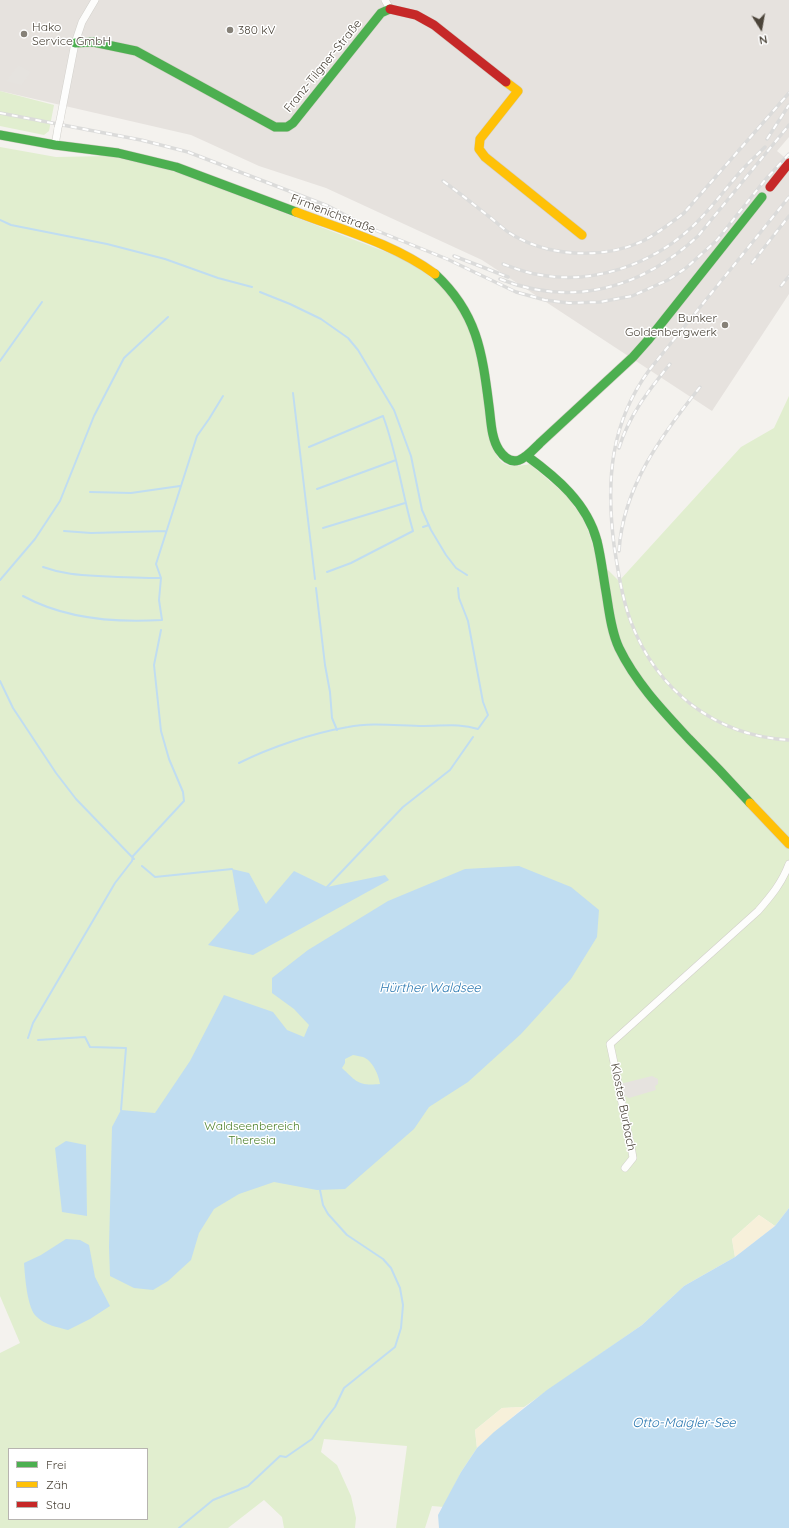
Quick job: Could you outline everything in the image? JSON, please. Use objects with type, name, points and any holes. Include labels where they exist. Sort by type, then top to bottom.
[{"type":"street","points":[[55,145],[75,43],[82,22],[95,0]]},
{"type":"street","points":[[385,0],[390,9],[416,16],[434,24],[518,91],[480,139],[479,148],[485,158],[582,235]]},
{"type":"street","name":"Franz-Tilgner-Straße","points":[[75,43],[93,42],[136,51],[275,127],[281,128],[292,123],[381,13],[390,9]]},
{"type":"street","name":"Firmenichstraße","points":[[0,135],[55,145],[118,153],[176,167],[392,249],[426,267],[441,279],[455,294],[464,307],[474,327],[481,353],[496,446],[508,459],[518,461],[527,456]]},
{"type":"street","points":[[770,188],[789,163]]},
{"type":"street","points":[[762,197],[650,339],[633,357],[527,456],[555,477],[576,498],[585,512],[597,540],[614,632],[619,647],[637,679],[665,713],[789,844]]},
{"type":"street","name":"Kloster Burbach","points":[[625,1168],[633,1158],[622,1111],[620,1092],[610,1044],[758,911],[777,888],[784,877],[789,864]]},
{"type":"shaded area","points":[[0,0],[789,0],[789,137],[777,151],[789,161],[789,294],[712,411],[482,260],[326,188],[259,166],[191,135],[0,91]]},
{"type":"shaded area","points":[[18,65],[31,72],[22,85],[6,81]]},
{"type":"shaded area","points":[[652,1076],[658,1079],[658,1084],[655,1086],[656,1090],[629,1098],[624,1095],[620,1084]]},
{"type":"green space","points":[[0,91],[54,105],[49,131],[44,135],[0,126]]},
{"type":"green space","name":"Waldseenbereich Theresia","points":[[0,147],[56,157],[109,156],[163,168],[402,258],[421,270],[447,292],[466,321],[476,353],[491,442],[499,459],[509,466],[530,464],[566,495],[582,517],[589,533],[597,559],[619,581],[741,447],[774,428],[789,396],[789,1208],[775,1226],[759,1215],[732,1239],[735,1257],[684,1286],[642,1325],[524,1407],[502,1408],[475,1430],[477,1448],[461,1472],[444,1507],[432,1506],[425,1528],[396,1528],[407,1446],[324,1439],[321,1452],[337,1465],[351,1496],[356,1518],[355,1528],[284,1528],[282,1517],[264,1500],[228,1528],[0,1528],[0,1353],[20,1343],[0,1296]]},
{"type":"sand","points":[[759,1215],[775,1226],[735,1257],[732,1239]]},
{"type":"sand","points":[[524,1407],[477,1448],[475,1430],[502,1408]]},
{"type":"water","name":"Hürther Waldsee","points":[[519,866],[571,887],[599,910],[597,937],[571,979],[521,1034],[468,1082],[429,1107],[414,1129],[345,1189],[317,1190],[274,1182],[239,1194],[214,1209],[199,1233],[191,1260],[168,1281],[153,1290],[134,1288],[110,1276],[109,1247],[112,1127],[121,1110],[155,1113],[190,1061],[224,995],[273,1012],[287,1030],[304,1037],[309,1025],[294,1009],[272,993],[272,978],[308,950],[388,901],[465,869]],"holes":[[[353,1055],[363,1057],[372,1064],[377,1072],[380,1084],[362,1084],[351,1077],[342,1068],[345,1063],[345,1059]]]},
{"type":"water","points":[[232,869],[249,873],[266,904],[294,871],[327,887],[385,875],[389,880],[253,955],[208,945],[239,910]]},
{"type":"water","points":[[66,1141],[86,1145],[87,1216],[62,1212],[55,1148]]},
{"type":"water","name":"Otto-Maigler-See","points":[[789,1208],[789,1528],[439,1528],[438,1515],[461,1472],[477,1448],[494,1432],[547,1390],[642,1325],[684,1286],[735,1257],[775,1226]]},
{"type":"water","points":[[66,1239],[80,1240],[89,1245],[95,1277],[110,1306],[90,1319],[68,1330],[44,1322],[34,1313],[27,1292],[24,1263],[41,1255]]},
{"type":"waterway","points":[[0,220],[11,225],[107,244],[165,259],[218,278],[252,287]]},
{"type":"waterway","points":[[260,292],[321,319],[348,338],[358,350],[394,410],[411,456],[422,510],[431,530],[446,555],[456,568],[467,575]]},
{"type":"waterway","points":[[0,361],[42,302]]},
{"type":"waterway","points":[[0,580],[35,539],[60,501],[94,416],[124,358],[168,317]]},
{"type":"waterway","points":[[293,393],[315,579]]},
{"type":"waterway","points":[[23,596],[56,610],[90,618],[126,621],[162,620],[159,600],[161,578],[156,564],[197,436],[223,396]]},
{"type":"waterway","points":[[309,447],[383,416],[392,444],[413,531],[351,563],[327,572]]},
{"type":"waterway","points":[[317,489],[396,460]]},
{"type":"waterway","points":[[90,492],[131,493],[180,486]]},
{"type":"waterway","points":[[323,528],[405,503]]},
{"type":"waterway","points":[[423,527],[429,525]]},
{"type":"waterway","points":[[64,531],[91,533],[166,531]]},
{"type":"waterway","points":[[43,567],[77,575],[161,578]]},
{"type":"waterway","points":[[316,588],[332,718],[337,730]]},
{"type":"waterway","points":[[239,763],[292,741],[321,733],[357,726],[376,724],[424,726],[458,725],[478,729],[488,715],[483,702],[468,621],[459,598],[458,588]]},
{"type":"waterway","points":[[28,1038],[33,1023],[115,883],[132,861],[133,856],[184,801],[183,792],[169,759],[161,731],[154,665],[161,630]]},
{"type":"waterway","points":[[0,681],[13,708],[56,773],[76,799],[134,859]]},
{"type":"waterway","points":[[327,887],[403,807],[450,770],[473,737]]},
{"type":"waterway","points":[[142,866],[155,877],[232,869]]},
{"type":"waterway","points":[[38,1040],[85,1037],[90,1047],[126,1048],[121,1110]]},
{"type":"waterway","points":[[179,1528],[213,1500],[248,1486],[280,1456],[286,1457],[312,1439],[335,1407],[344,1388],[395,1347],[401,1328],[403,1305],[400,1288],[391,1268],[383,1259],[347,1235],[328,1214],[323,1205],[320,1190]]},
{"type":"railway","points":[[443,181],[508,232],[539,247],[574,253],[610,251],[627,247],[649,238],[684,213],[789,93]]},
{"type":"railway","points":[[767,139],[789,105]]},
{"type":"railway","points":[[0,113],[141,140],[188,152],[328,206],[370,228],[447,259],[516,292],[545,300],[569,303],[600,302],[632,296],[668,280],[686,268],[717,240],[765,180],[789,154]]},
{"type":"railway","points":[[500,279],[527,288],[554,292],[580,292],[605,288],[630,280],[654,269],[676,254],[698,236],[789,125]]},
{"type":"railway","points":[[503,264],[535,274],[556,277],[578,277],[620,269],[640,261],[659,252],[677,240],[693,226],[741,171],[765,147]]},
{"type":"railway","points":[[789,197],[650,369],[637,389],[626,410],[619,432],[611,475],[614,545],[625,604],[642,647],[656,669],[673,689],[692,705],[714,719],[737,730],[762,737],[789,740]]},
{"type":"railway","points":[[752,263],[789,216]]},
{"type":"railway","points":[[454,256],[508,277]]},
{"type":"railway","points":[[781,286],[789,276]]},
{"type":"railway","points":[[619,448],[628,425],[640,403],[670,364]]},
{"type":"railway","points":[[619,551],[622,528],[628,505],[646,463],[671,424],[700,387]]},
{"type":"traffic: fast","points":[[75,43],[93,42],[136,51],[275,127],[287,127],[293,123],[381,13],[390,9]]},
{"type":"traffic: fast","points":[[0,135],[55,145],[118,153],[176,167],[296,212]]},
{"type":"traffic: fast","points":[[435,274],[460,303],[469,318],[475,334],[484,368],[492,429],[496,445],[505,457],[510,460],[520,460],[530,453],[633,357],[762,197]]},
{"type":"traffic: fast","points":[[527,456],[570,492],[586,515],[592,527],[601,560],[612,628],[619,648],[633,673],[669,718],[750,803]]},
{"type":"traffic: slow","points":[[506,82],[518,91],[480,139],[479,149],[485,157],[582,235]]},
{"type":"traffic: slow","points":[[296,212],[368,238],[403,254],[435,274]]},
{"type":"traffic: slow","points":[[750,803],[789,844]]},
{"type":"traffic: jam","points":[[390,9],[416,15],[434,25],[506,82]]},
{"type":"traffic: jam","points":[[770,187],[789,163]]},
{"type":"place","name":"380 kV","points":[[230,30]]},
{"type":"place","name":"Hako Service GmbH","points":[[24,34]]},
{"type":"place","name":"Bunker Goldenbergwerk","points":[[725,325]]}]
